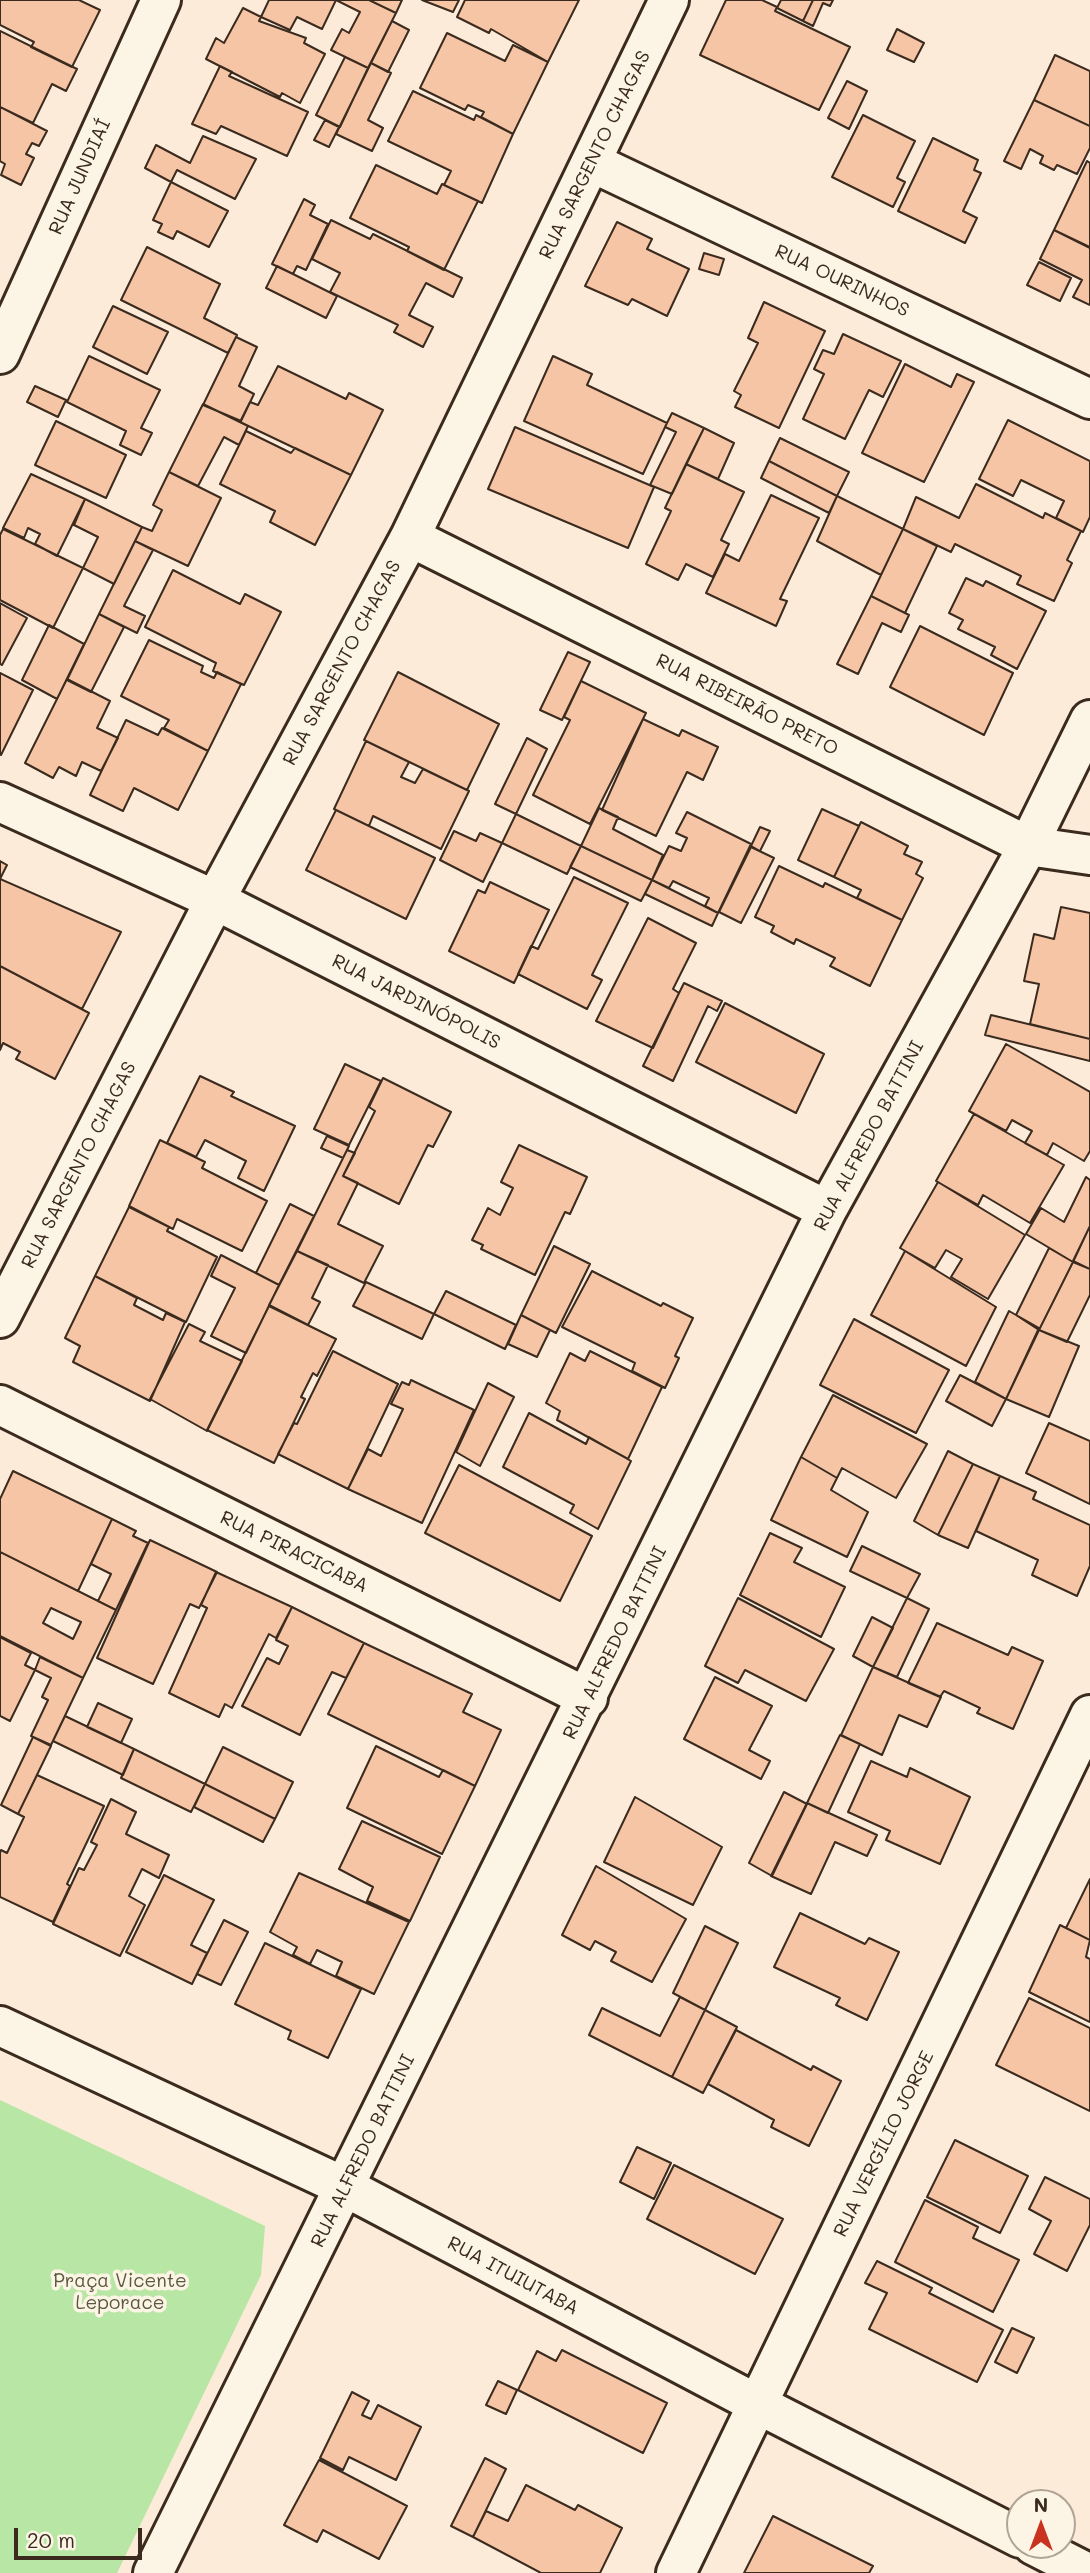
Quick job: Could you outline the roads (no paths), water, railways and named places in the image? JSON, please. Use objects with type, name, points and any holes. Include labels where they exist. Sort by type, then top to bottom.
[{"type":"street","name":"RUA JUNDIAÍ","points":[[0,354],[160,0]]},
{"type":"street","name":"RUA SARGENTO CHAGAS","points":[[0,1318],[215,900],[410,537],[593,163],[669,0]]},
{"type":"street","name":"RUA OURINHOS","points":[[593,163],[1090,398]]},
{"type":"street","name":"RUA RIBEIRÃO PRETO","points":[[410,537],[1028,846],[1090,855]]},
{"type":"street","name":"RUA ALFREDO BATTINI","points":[[153,2573],[827,1210],[1028,846],[1090,720]]},
{"type":"street","name":"RUA JARDINÓPOLIS","points":[[0,802],[215,900],[827,1210]]},
{"type":"street","name":"RUA PIRACICABA","points":[[0,1405],[588,1698]]},
{"type":"street","name":"RUA VERGÍLIO JORGE","points":[[676,2573],[759,2406],[1090,1715]]},
{"type":"street","name":"RUA ITUIUTABA","points":[[0,2026],[345,2187],[759,2406],[1006,2531]]},
{"type":"street","points":[[1060,2559],[1088,2573]]},
{"type":"park label","name":"Praça Vicente Leporace","points":[[120,2292]]}]
